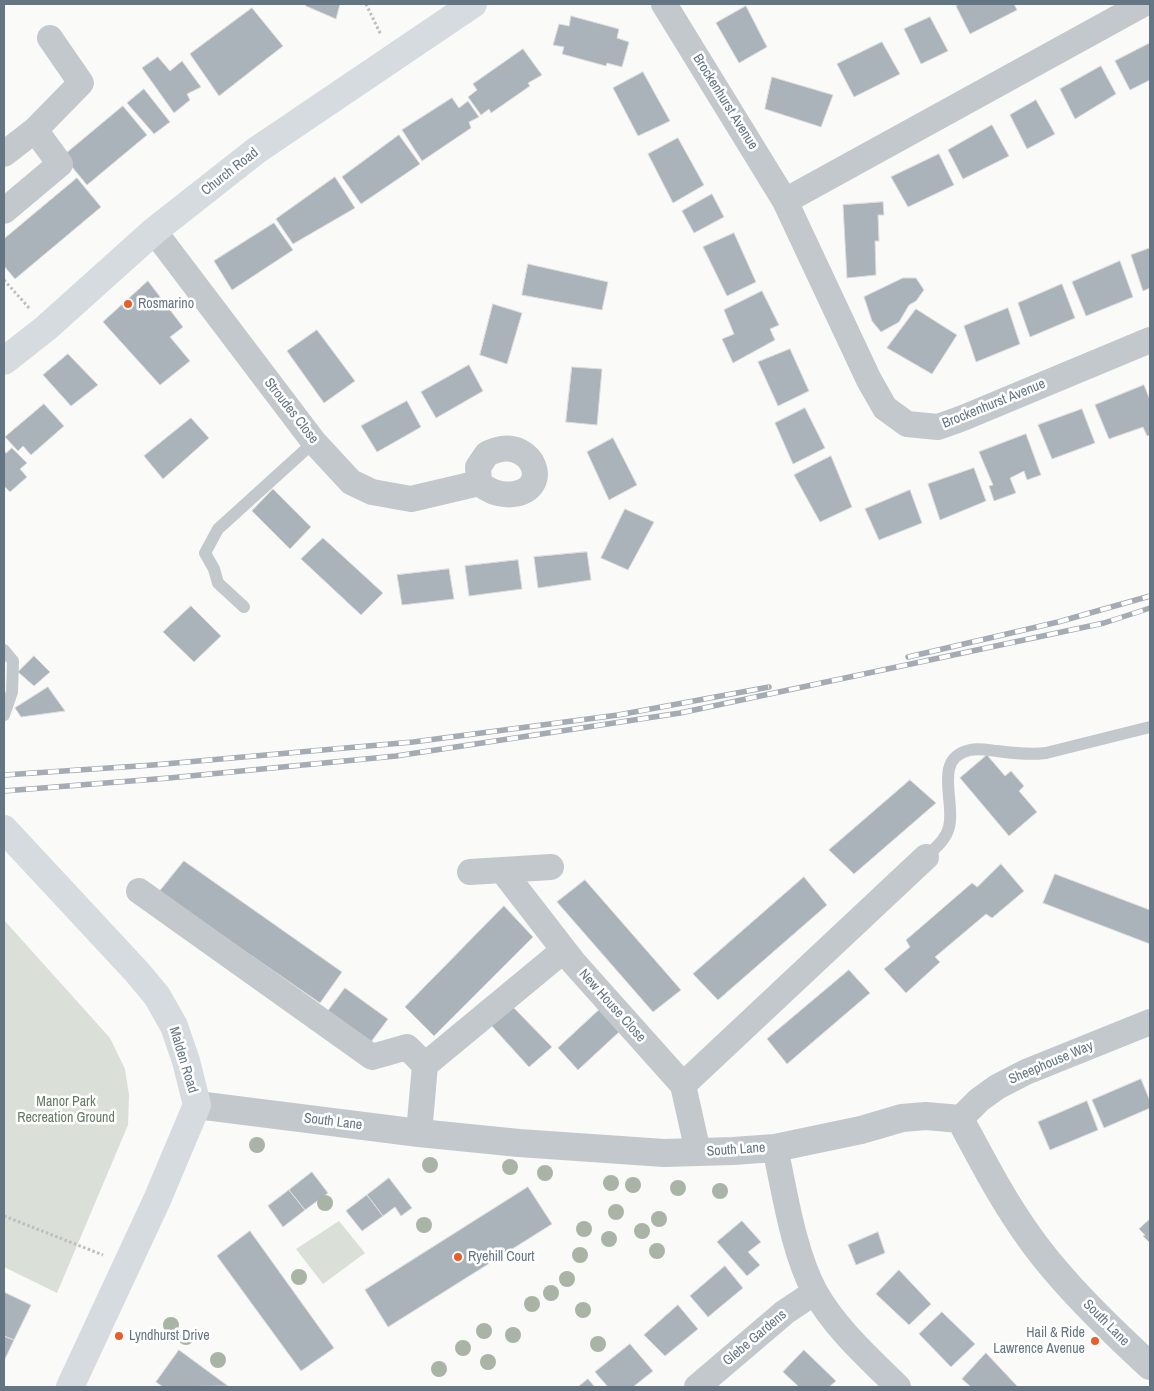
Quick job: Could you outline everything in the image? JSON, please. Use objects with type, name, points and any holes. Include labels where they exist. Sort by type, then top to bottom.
[{"type":"main road","name":"Church Road","points":[[4,362],[46,328],[154,231],[258,150],[473,4]]},
{"type":"main road","name":"Malden Road","points":[[4,829],[157,996],[174,1026],[186,1061],[197,1105],[161,1192],[70,1387]]},
{"type":"street","name":"Brockenhurst Avenue","points":[[664,4],[785,201],[869,380],[885,408],[907,424],[938,427],[1150,340]]},
{"type":"street","points":[[785,201],[1143,4]]},
{"type":"street","points":[[4,154],[35,130],[81,83],[50,38]]},
{"type":"street","points":[[4,212],[60,164],[35,130]]},
{"type":"street","name":"Stroudes Close","points":[[154,231],[314,442],[351,482],[372,492],[411,499],[479,483]]},
{"type":"street","points":[[683,1085],[926,857]]},
{"type":"street","points":[[470,872],[551,867]]},
{"type":"street","name":"New House Close","points":[[502,870],[564,950],[683,1085],[698,1152]]},
{"type":"street","points":[[140,892],[372,1057],[407,1047],[425,1065]]},
{"type":"street","points":[[419,1133],[425,1065],[564,950]]},
{"type":"street","name":"Sheephouse Way","points":[[960,1119],[997,1086],[1019,1075],[1150,1022]]},
{"type":"street","name":"South Lane","points":[[197,1105],[419,1133],[519,1143],[655,1152],[775,1148],[844,1134],[902,1118],[926,1116],[960,1119],[996,1186],[1030,1239],[1085,1302],[1150,1366]]},
{"type":"street","points":[[775,1148],[803,1264],[815,1292],[838,1324],[898,1387]]},
{"type":"street","name":"Glebe Gardens","points":[[697,1387],[785,1312],[815,1292]]},
{"type":"lane","points":[[244,607],[218,583],[206,553],[218,529],[314,442]]},
{"type":"lane","points":[[4,650],[14,661],[12,692],[4,715]]},
{"type":"lane","points":[[926,857],[945,838],[949,829],[950,812],[947,773],[952,761],[959,754],[975,749],[1033,755],[1150,727]]},
{"type":"path","points":[[366,4],[392,58]]},
{"type":"path","points":[[4,280],[30,309]]},
{"type":"path","points":[[4,1216],[73,1245],[128,1264]]},
{"type":"green space","name":"Manor Park Recreation Ground","points":[[4,920],[110,1038],[125,1069],[129,1095],[128,1125],[57,1293],[4,1267]]},
{"type":"green space","points":[[339,1221],[365,1253],[323,1284],[296,1249]]},
{"type":"building","points":[[306,4],[340,4],[336,19],[306,6]]},
{"type":"building","points":[[960,4],[1014,4],[1017,10],[970,34],[956,6]]},
{"type":"building","points":[[746,6],[767,47],[739,63],[716,23]]},
{"type":"building","points":[[252,8],[283,46],[219,96],[190,54]]},
{"type":"building","points":[[571,16],[619,29],[617,38],[629,42],[622,67],[607,63],[606,66],[562,54],[564,47],[553,45],[559,24],[569,26]]},
{"type":"building","points":[[930,17],[948,51],[921,64],[904,29]]},
{"type":"building","points":[[882,42],[900,74],[854,97],[837,64]]},
{"type":"building","points":[[1150,43],[1150,80],[1130,90],[1115,61]]},
{"type":"building","points":[[523,49],[542,75],[528,83],[530,86],[491,113],[489,109],[481,115],[468,97],[477,90],[473,84]]},
{"type":"building","points":[[158,57],[170,71],[182,61],[201,87],[187,94],[190,100],[174,113],[142,68]]},
{"type":"building","points":[[1101,66],[1116,94],[1075,119],[1060,89]]},
{"type":"building","points":[[643,72],[670,121],[638,136],[613,88]]},
{"type":"building","points":[[772,77],[833,95],[821,127],[765,109]]},
{"type":"building","points":[[144,89],[170,122],[154,134],[127,103]]},
{"type":"building","points":[[452,98],[459,108],[468,101],[479,117],[469,122],[471,128],[422,161],[402,130]]},
{"type":"building","points":[[1036,100],[1055,134],[1027,149],[1010,115]]},
{"type":"building","points":[[123,106],[147,135],[87,185],[63,156]]},
{"type":"building","points":[[992,125],[1009,156],[963,179],[948,150]]},
{"type":"building","points":[[399,135],[420,164],[361,204],[342,177]]},
{"type":"building","points":[[678,138],[704,185],[673,203],[648,154]]},
{"type":"building","points":[[939,154],[954,185],[908,207],[891,177]]},
{"type":"building","points":[[335,177],[355,208],[293,244],[276,219]]},
{"type":"building","points":[[77,178],[101,207],[15,279],[4,266],[4,239]]},
{"type":"building","points":[[712,194],[724,217],[694,233],[682,211]]},
{"type":"building","points":[[883,202],[884,215],[878,215],[879,241],[875,241],[876,275],[847,278],[843,205]]},
{"type":"building","points":[[274,223],[293,250],[232,290],[214,261]]},
{"type":"building","points":[[734,233],[756,282],[727,296],[703,247]]},
{"type":"building","points":[[1150,248],[1150,288],[1143,291],[1131,255]]},
{"type":"building","points":[[1120,261],[1133,297],[1086,316],[1072,282]]},
{"type":"building","points":[[528,264],[608,282],[602,310],[522,295]]},
{"type":"building","points":[[903,278],[916,278],[924,290],[916,301],[909,305],[899,322],[881,332],[872,321],[864,297]]},
{"type":"building","points":[[148,281],[183,327],[170,337],[190,361],[160,385],[103,322]]},
{"type":"building","points":[[1062,284],[1075,318],[1030,337],[1018,303]]},
{"type":"building","points":[[762,291],[779,325],[770,329],[775,340],[733,363],[722,339],[734,334],[724,310]]},
{"type":"building","points":[[493,304],[522,313],[507,364],[480,355]]},
{"type":"building","points":[[1008,308],[1020,344],[976,362],[964,326]]},
{"type":"building","points":[[916,309],[957,335],[932,374],[887,348]]},
{"type":"building","points":[[317,330],[355,381],[324,403],[287,351]]},
{"type":"building","points":[[790,349],[809,391],[778,406],[758,362]]},
{"type":"building","points":[[68,354],[98,385],[71,406],[43,375]]},
{"type":"building","points":[[469,365],[483,391],[436,418],[421,392]]},
{"type":"building","points":[[572,367],[602,369],[597,425],[566,422]]},
{"type":"building","points":[[1144,385],[1150,400],[1150,435],[1147,436],[1143,427],[1109,439],[1095,405]]},
{"type":"building","points":[[407,401],[421,427],[377,452],[361,426]]},
{"type":"building","points":[[44,404],[64,426],[31,455],[23,446],[18,451],[5,437]]},
{"type":"building","points":[[805,408],[825,448],[793,464],[775,423]]},
{"type":"building","points":[[1082,409],[1095,443],[1052,459],[1038,425]]},
{"type":"building","points":[[191,418],[209,438],[163,479],[144,456]]},
{"type":"building","points":[[1026,434],[1041,475],[1027,480],[1024,471],[1010,478],[1016,493],[994,501],[989,486],[993,485],[979,452]]},
{"type":"building","points":[[613,438],[637,485],[609,500],[587,452]]},
{"type":"building","points":[[12,448],[27,463],[20,469],[27,477],[10,492],[4,486],[4,451],[6,453]]},
{"type":"building","points":[[831,456],[852,507],[820,522],[794,475]]},
{"type":"building","points":[[974,468],[986,501],[940,520],[928,484]]},
{"type":"building","points":[[273,489],[311,527],[290,549],[252,511]]},
{"type":"building","points":[[910,490],[922,523],[879,540],[865,509]]},
{"type":"building","points":[[625,509],[654,522],[628,570],[601,558]]},
{"type":"building","points":[[323,538],[383,593],[361,615],[301,559]]},
{"type":"building","points":[[587,552],[591,580],[538,588],[534,557]]},
{"type":"building","points":[[518,560],[522,589],[469,596],[465,566]]},
{"type":"building","points":[[449,569],[454,599],[402,605],[397,575]]},
{"type":"building","points":[[191,606],[221,636],[194,662],[163,632]]},
{"type":"building","points":[[34,656],[50,672],[34,686],[18,672]]},
{"type":"building","points":[[48,687],[65,711],[21,717],[15,708]]},
{"type":"building","points":[[987,755],[1005,776],[1011,771],[1024,786],[1019,791],[1037,812],[1009,836],[960,778]]},
{"type":"building","points":[[910,780],[936,803],[854,874],[829,850]]},
{"type":"building","points":[[184,861],[342,972],[320,1003],[159,892]]},
{"type":"building","points":[[1001,864],[1024,891],[992,918],[986,914],[935,957],[940,962],[906,993],[884,969],[910,947],[906,940],[972,883],[977,887]]},
{"type":"building","points":[[1055,874],[1150,910],[1150,944],[1043,903]]},
{"type":"building","points":[[804,877],[827,905],[718,1000],[693,974]]},
{"type":"building","points":[[585,880],[681,990],[653,1012],[557,902]]},
{"type":"building","points":[[504,906],[533,937],[434,1036],[405,1007]]},
{"type":"building","points":[[849,970],[870,993],[787,1064],[767,1039]]},
{"type":"building","points":[[345,988],[388,1019],[371,1042],[328,1011]]},
{"type":"building","points":[[511,1005],[552,1047],[529,1067],[489,1023]]},
{"type":"building","points":[[599,1010],[619,1032],[578,1070],[558,1048]]},
{"type":"building","points":[[1141,1079],[1150,1101],[1150,1108],[1104,1128],[1092,1100]]},
{"type":"building","points":[[1087,1101],[1098,1130],[1050,1150],[1038,1122]]},
{"type":"building","points":[[312,1172],[328,1193],[305,1210],[289,1190]]},
{"type":"building","points":[[389,1178],[412,1208],[401,1216],[395,1207],[383,1216],[367,1195]]},
{"type":"building","name":"Ryehill Court","points":[[528,1187],[552,1224],[388,1327],[365,1290]]},
{"type":"building","points":[[289,1190],[305,1210],[283,1227],[268,1206]]},
{"type":"building","points":[[367,1195],[383,1216],[362,1231],[346,1211]]},
{"type":"building","points":[[1150,1219],[1150,1243],[1139,1229]]},
{"type":"building","points":[[742,1221],[761,1242],[748,1252],[760,1265],[747,1276],[717,1242]]},
{"type":"building","points":[[250,1231],[334,1348],[301,1371],[217,1256]]},
{"type":"building","points":[[878,1232],[885,1253],[856,1265],[848,1245]]},
{"type":"building","points":[[725,1266],[743,1288],[708,1317],[690,1296]]},
{"type":"building","points":[[899,1270],[931,1304],[909,1325],[876,1294]]},
{"type":"building","points":[[4,1292],[31,1305],[14,1340],[4,1336]]},
{"type":"building","points":[[678,1305],[698,1329],[665,1356],[644,1335]]},
{"type":"building","points":[[942,1312],[975,1344],[951,1367],[919,1334]]},
{"type":"building","points":[[4,1336],[14,1340],[4,1361]]},
{"type":"building","points":[[630,1344],[653,1371],[633,1387],[608,1387],[595,1372]]},
{"type":"building","points":[[179,1350],[228,1386],[163,1387],[156,1382]]},
{"type":"building","points":[[804,1350],[836,1381],[829,1387],[799,1387],[783,1372]]},
{"type":"building","points":[[986,1353],[1018,1387],[971,1387],[962,1379]]},
{"type":"building","points":[[588,1379],[595,1387],[578,1387]]},
{"type":"railway","points":[[908,657],[1058,622],[1150,596]]},
{"type":"railway","points":[[4,791],[169,778],[396,756],[680,713],[1104,623],[1150,608]]},
{"type":"railway","points":[[4,775],[153,765],[413,742],[618,715],[769,687]]},
{"type":"place","name":"Rosmarino","points":[[128,304]]},
{"type":"place","name":"Ryehill Court","points":[[458,1257]]},
{"type":"place","name":"Lyndhurst Drive","points":[[119,1336]]},
{"type":"place","name":"Hail & Ride Lawrence Avenue","points":[[1095,1341]]}]
